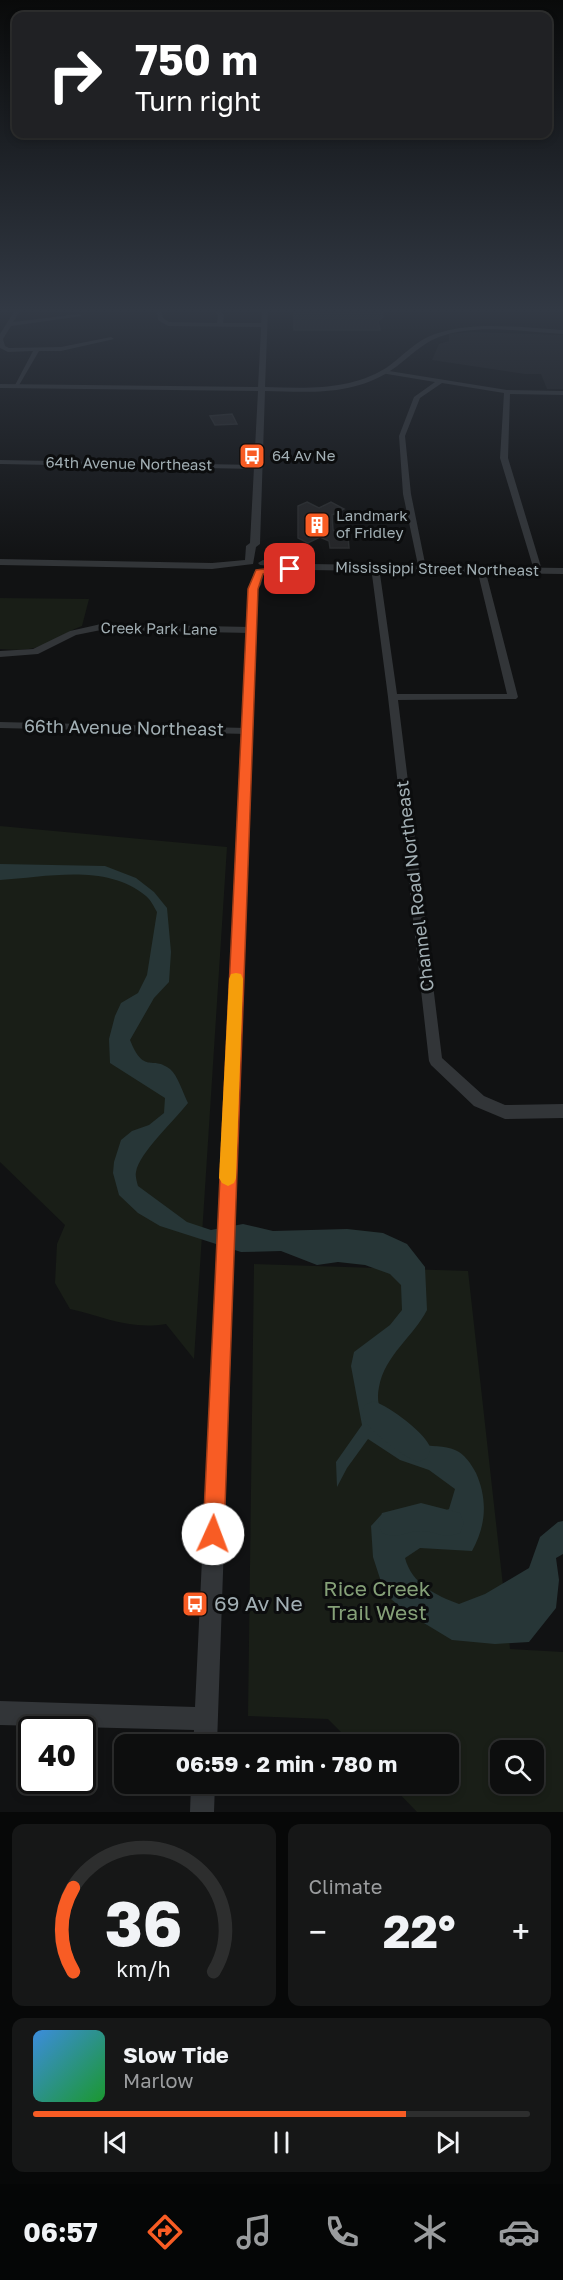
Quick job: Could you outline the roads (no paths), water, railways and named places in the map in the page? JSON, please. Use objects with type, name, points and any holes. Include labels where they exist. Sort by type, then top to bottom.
[{"type":"street","points":[[205,1734],[254,586],[250,585],[254,567],[251,546],[255,544],[262,395]]},
{"type":"street","points":[[421,395],[417,397],[402,436],[407,494],[422,568]]},
{"type":"street","points":[[507,395],[504,458],[538,570]]},
{"type":"street","name":"64th Avenue Northeast","points":[[0,462],[258,467]]},
{"type":"street","name":"Mississippi Street Northeast","points":[[0,562],[307,570],[311,567],[375,567],[563,571]]},
{"type":"street","name":"Channel Road Northeast","points":[[375,567],[393,697],[436,1061],[479,1101],[505,1112],[563,1111]]},
{"type":"street","points":[[393,697],[513,698],[481,569]]},
{"type":"street","name":"Creek Park Lane","points":[[0,654],[35,652],[73,633],[100,627],[251,630]]},
{"type":"street","name":"66th Avenue Northeast","points":[[0,725],[247,731]]},
{"type":"street","points":[[0,1713],[206,1719]]},
{"type":"street","points":[[202,1812],[203,1794]]},
{"type":"waterway","points":[[374,1414],[418,1449]]},
{"type":"waterway","points":[[392,1523],[421,1517],[450,1523]]},
{"type":"place","name":"64 Av Ne","points":[[252,456]]},
{"type":"place","name":"Landmark of Fridley","points":[[317,525]]},
{"type":"place","name":"69 Av Ne","points":[[195,1604]]},
{"type":"park label","name":"Rice Creek Trail West","points":[[377,1601]]}]
